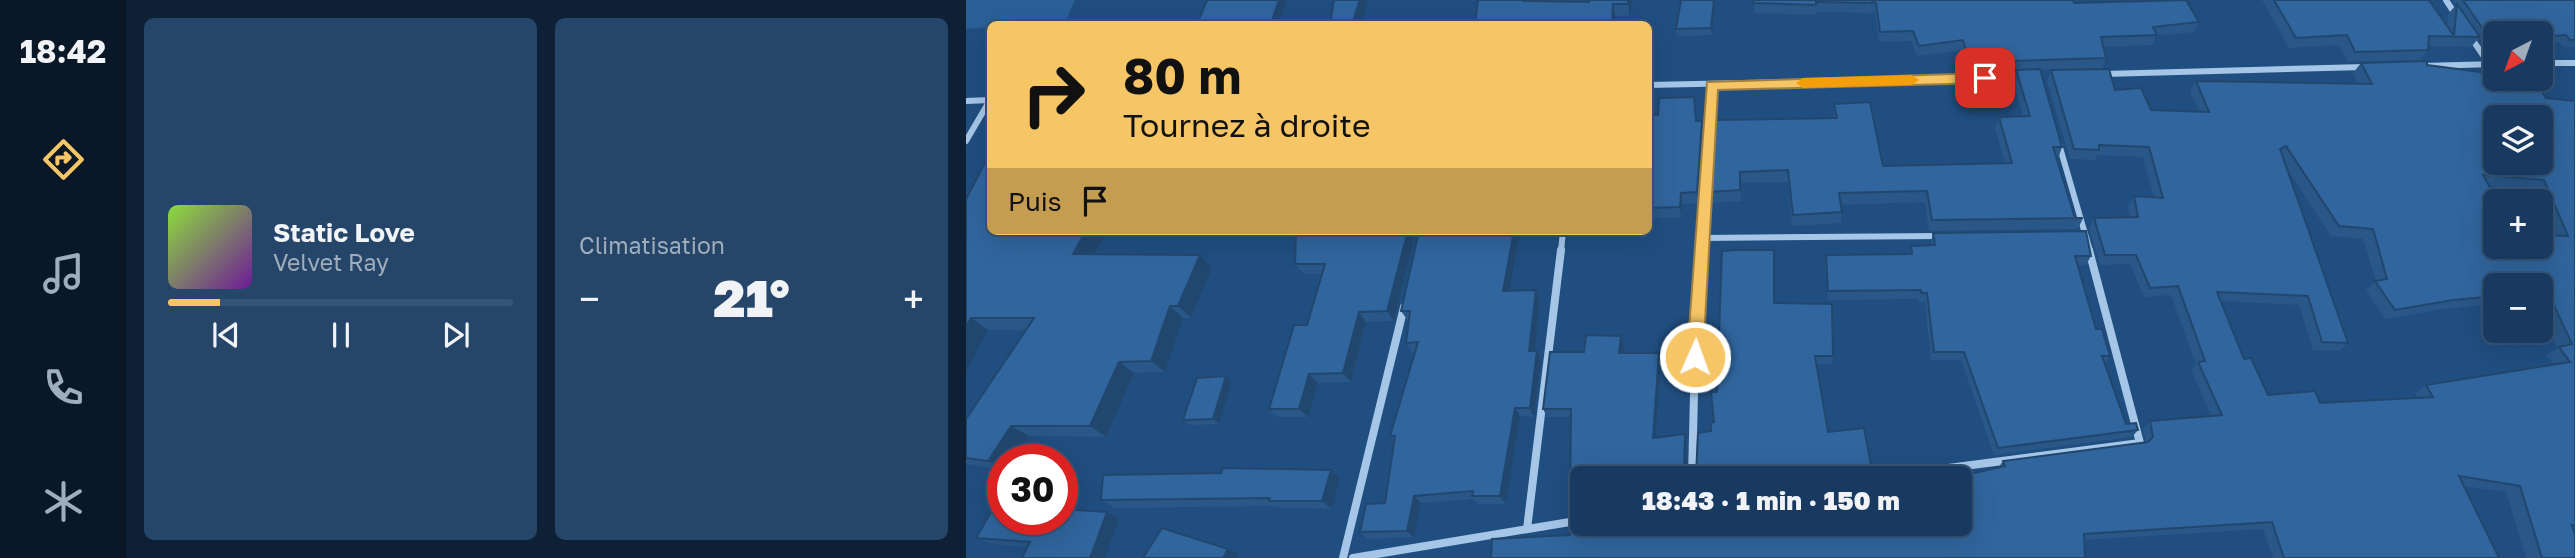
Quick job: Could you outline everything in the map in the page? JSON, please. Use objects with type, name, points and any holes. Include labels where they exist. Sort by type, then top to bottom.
[{"type":"street","points":[[2446,0],[2460,21]]},
{"type":"street","points":[[2467,32],[2483,52]]},
{"type":"street","points":[[2553,63],[2575,63]]},
{"type":"street","points":[[2420,66],[2483,64]]},
{"type":"street","points":[[2094,75],[2379,67]]},
{"type":"street","points":[[1652,85],[2026,76]]},
{"type":"street","points":[[1692,466],[1696,309],[1712,85]]},
{"type":"street","points":[[966,101],[987,100]]},
{"type":"street","points":[[966,141],[987,105]]},
{"type":"street","points":[[1964,466],[2140,443],[2055,129]]},
{"type":"street","points":[[1527,529],[1563,235]]},
{"type":"street","points":[[2071,235],[2085,235]]},
{"type":"street","points":[[1702,238],[1948,236]]},
{"type":"street","points":[[1343,558],[1406,298]]},
{"type":"street","points":[[1353,558],[1570,522]]},
{"type":"shaded area","points":[[966,0],[1075,0],[1066,21],[987,21],[987,27],[966,29]]},
{"type":"building","points":[[1207,0],[1279,0],[1272,20],[1268,21],[1198,21]]},
{"type":"building","points":[[1334,0],[1360,0],[1353,21],[1330,21]]},
{"type":"building","points":[[1478,0],[1628,0],[1628,4],[1613,4],[1612,21],[1475,21]]},
{"type":"building","points":[[1681,0],[1714,0],[1711,28],[1676,29]]},
{"type":"building","points":[[1754,0],[1872,0],[1872,3],[1816,2],[1816,5],[1753,3]]},
{"type":"building","points":[[1872,0],[2073,0],[2074,3],[2186,0],[2199,22],[2153,27],[2157,35],[2101,37],[2106,58],[2012,61],[2011,56],[1969,59],[1963,40],[1919,46],[1913,31],[1880,32],[1876,3]]},
{"type":"building","points":[[2274,0],[2429,0],[2454,36],[2457,4],[2480,37],[2429,36],[2428,50],[2355,52],[2347,35],[2296,38]]},
{"type":"building","points":[[2463,0],[2575,0],[2575,40],[2570,40],[2566,35],[2553,36],[2553,21],[2483,21],[2483,29]]},
{"type":"building","points":[[2427,61],[2427,65],[2483,72],[2483,91],[2541,91],[2546,98],[2575,101],[2575,526],[2572,525],[2575,558],[2542,558],[2520,486],[2459,476],[2499,558],[2284,558],[2272,522],[2084,534],[2085,558],[1491,558],[1492,539],[1570,535],[1972,536],[1972,473],[2005,466],[2003,461],[2148,442],[2153,437],[2150,421],[2222,415],[2198,362],[2205,361],[2178,286],[2150,288],[2136,255],[2105,255],[2094,218],[2138,217],[2134,196],[2163,198],[2149,147],[2099,145],[2099,150],[2074,149],[2051,70],[2109,69],[2115,90],[2141,88],[2151,110],[2209,112],[2196,81],[2372,84],[2361,63]]},
{"type":"building","points":[[2040,69],[2062,147],[2053,147],[2075,218],[2083,218],[1932,220],[1927,191],[1839,193],[1842,212],[1793,215],[1788,170],[1740,172],[1740,190],[1708,192],[1713,120],[1837,118],[1834,104],[1870,102],[1883,166],[2012,163],[1999,117],[2030,116],[2016,70]]},
{"type":"building","points":[[1694,97],[1696,121],[1702,121],[1697,192],[1681,193],[1680,207],[1652,208],[1652,115],[1658,115],[1659,98]]},
{"type":"building","points":[[987,159],[987,235],[1084,235],[1073,254],[1200,255],[1178,306],[1170,306],[1151,361],[1119,362],[1090,426],[1011,426],[999,444],[987,444],[987,461],[966,458],[966,419],[1034,318],[971,318],[966,326],[966,199]]},
{"type":"building","points":[[2086,231],[2091,256],[2075,256],[2096,329],[2102,329],[2110,356],[2102,356],[2126,424],[2136,423],[2138,430],[1998,448],[1964,352],[1934,352],[1927,293],[1921,293],[1921,290],[1828,291],[1826,255],[1912,254],[1911,246],[1935,245],[1933,233]]},
{"type":"building","points":[[1296,235],[1407,235],[1387,311],[1359,312],[1343,373],[1309,374],[1299,409],[1269,409],[1294,325],[1307,325],[1325,264],[1295,264]]},
{"type":"building","points":[[1418,235],[1513,235],[1503,291],[1536,290],[1529,351],[1537,351],[1530,408],[1515,408],[1500,496],[1472,496],[1473,491],[1414,496],[1407,531],[1360,532],[1366,504],[1385,503],[1395,436],[1390,436],[1418,342],[1406,343],[1410,311],[1401,311]]},
{"type":"building","points":[[1774,250],[1774,303],[1832,304],[1833,356],[1815,356],[1828,432],[1864,428],[1871,465],[1696,466],[1698,433],[1711,431],[1711,423],[1714,422],[1711,392],[1717,392],[1722,251]]},
{"type":"building","points":[[1586,335],[1621,336],[1619,353],[1659,353],[1653,438],[1685,434],[1684,466],[1570,466],[1571,409],[1543,409],[1550,352],[1584,352]]},
{"type":"building","points":[[1226,376],[1213,419],[1183,420],[1197,378]]},
{"type":"building","points":[[1223,468],[1331,470],[1322,501],[1269,501],[1270,498],[1101,500],[1103,475],[1221,473]]},
{"type":"building","points":[[1078,510],[1107,512],[1090,558],[1022,558],[1030,542],[976,538],[987,519],[987,535],[1078,535]]},
{"type":"building","points":[[1162,528],[1228,549],[1223,558],[1143,558]]},
{"type":"slow traffic","points":[[1803,83],[1912,80]]},
{"type":"route","points":[[1695,357],[1712,85],[1985,78]]}]
